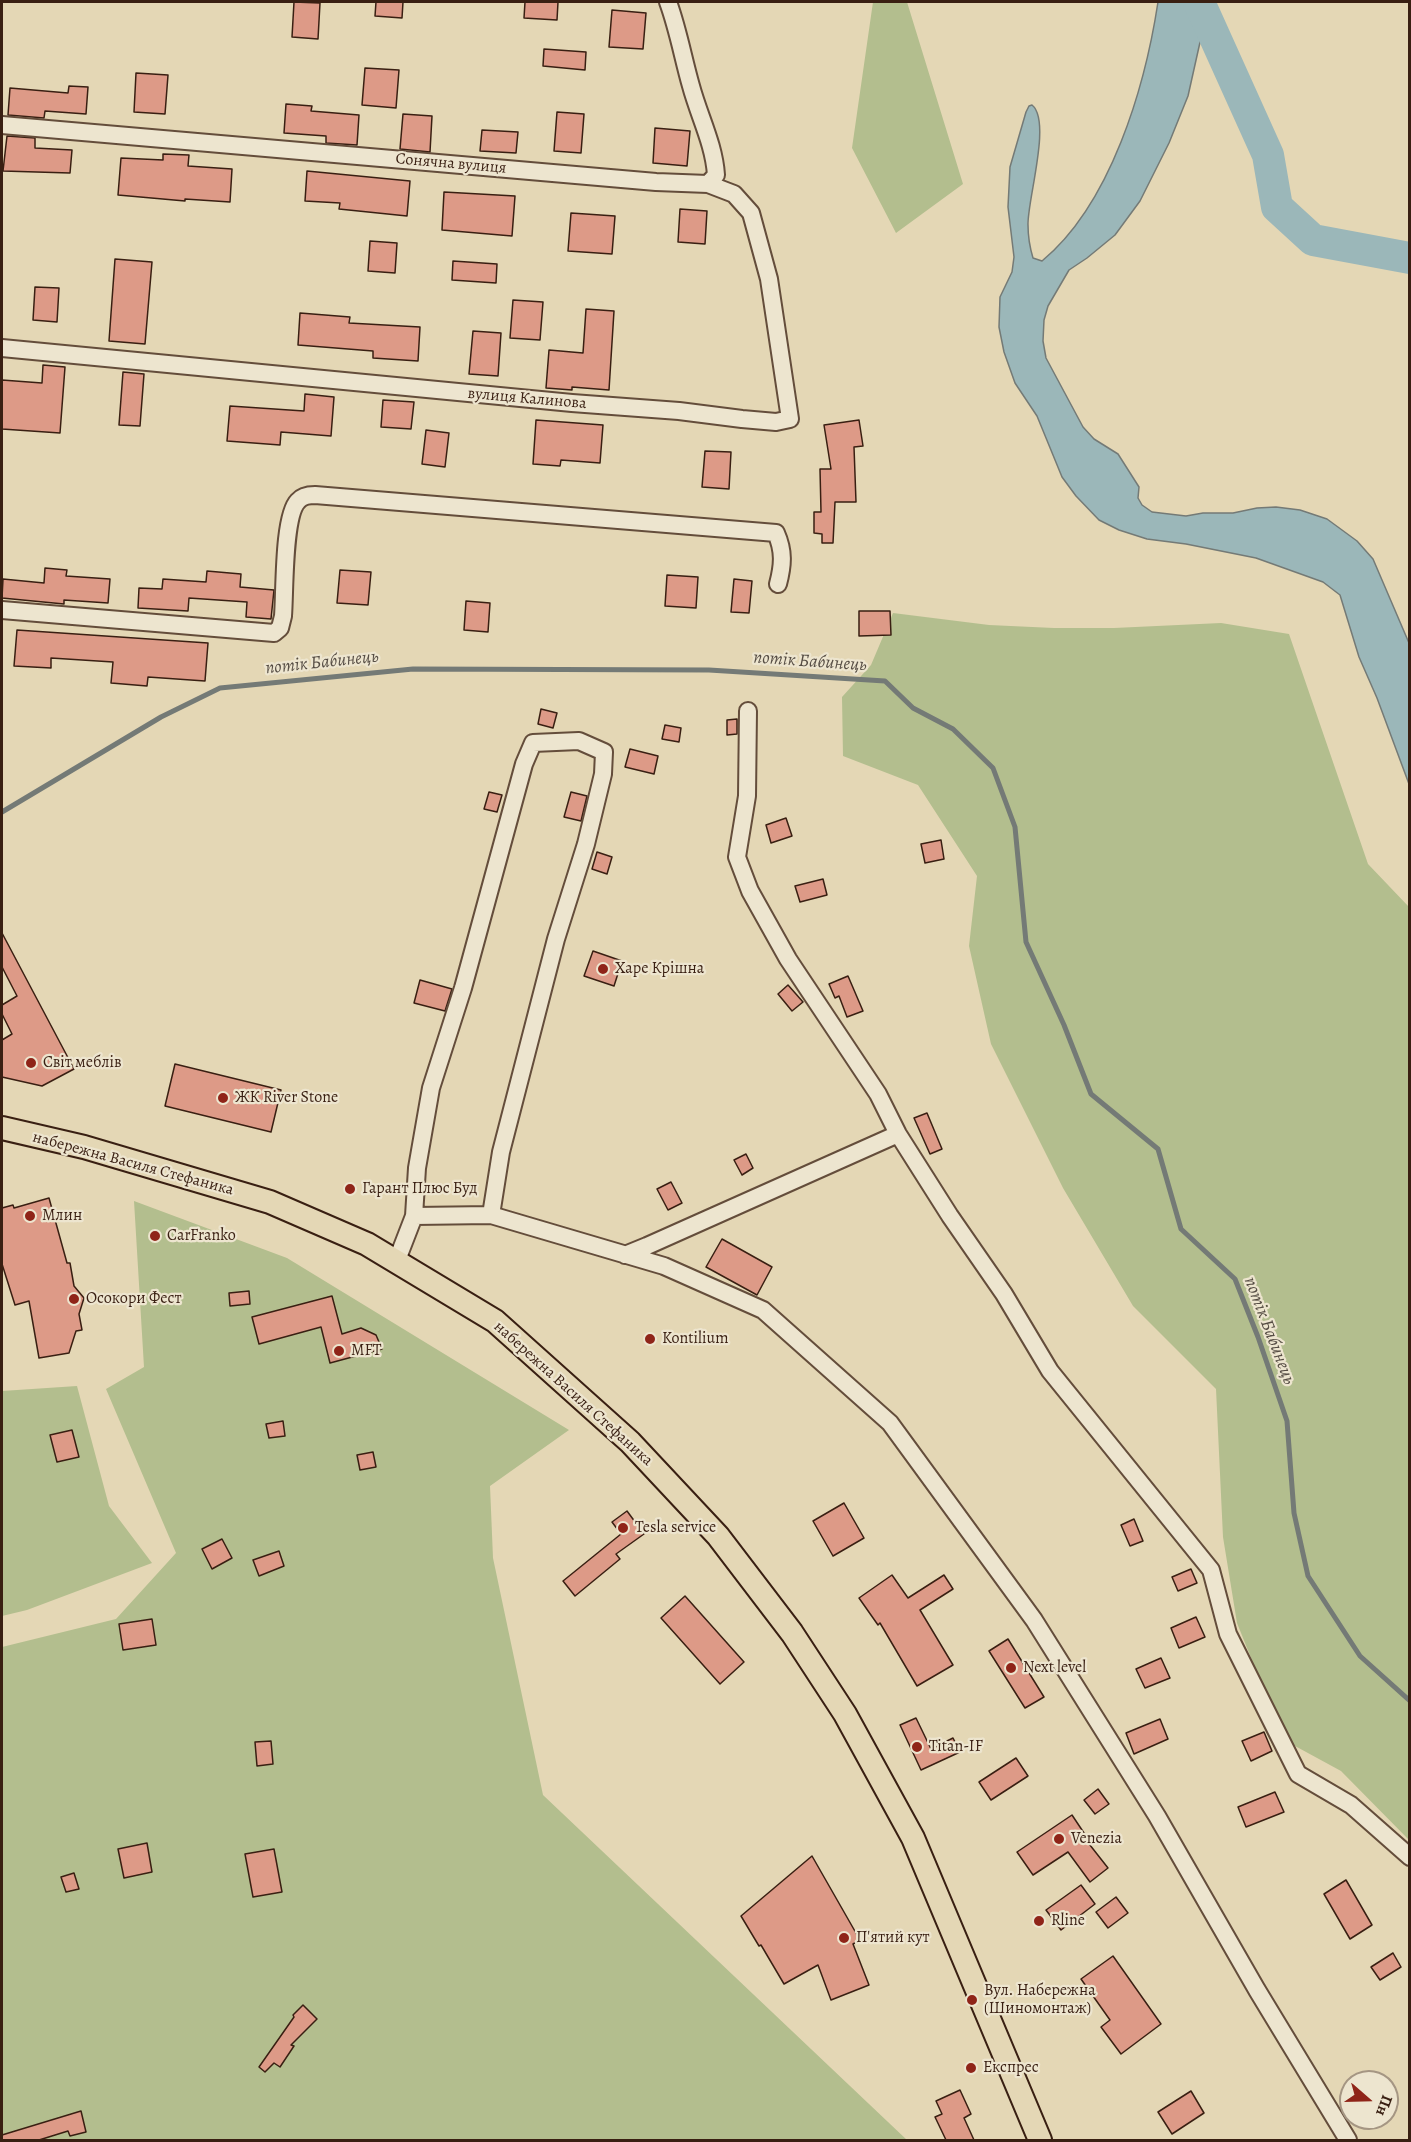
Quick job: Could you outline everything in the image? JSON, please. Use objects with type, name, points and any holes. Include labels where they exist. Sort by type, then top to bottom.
[{"type":"main road","name":"набережна Василя Стефаника","points":[[2,1128],[84,1147],[270,1202],[368,1244],[495,1321],[630,1442],[718,1536],[792,1633],[845,1714],[913,1838],[1040,2140]]},
{"type":"street","points":[[668,2],[676,23],[691,88],[715,158],[716,175],[708,184]]},
{"type":"street","name":"Сонячна вулиця","points":[[2,125],[656,182],[708,184]]},
{"type":"street","name":"вулиця Калинова","points":[[2,348],[561,402],[679,411],[742,419],[776,422],[790,419],[769,279],[752,213],[734,194],[708,184]]},
{"type":"street","points":[[2,610],[274,633],[280,628],[283,616],[287,539],[293,508],[306,495],[776,533],[782,546],[783,564],[778,584]]},
{"type":"street","points":[[748,711],[747,796],[737,857],[750,891],[788,959],[878,1094],[898,1134],[950,1216],[1004,1294],[1050,1371],[1211,1570],[1228,1634],[1298,1774],[1351,1805],[1410,1857]]},
{"type":"street","points":[[396,1260],[414,1216],[417,1168],[431,1088],[463,988],[524,764],[533,743],[579,741],[604,752],[603,774],[586,844],[556,939],[501,1152],[491,1215]]},
{"type":"street","points":[[624,1254],[647,1246],[898,1134]]},
{"type":"street","points":[[414,1216],[491,1215],[664,1266],[763,1310],[890,1424],[1034,1620],[1156,1816],[1257,1990],[1348,2140]]},
{"type":"green space","points":[[873,2],[907,2],[963,184],[896,233],[852,148]]},
{"type":"green space","points":[[893,613],[989,625],[1054,628],[1221,623],[1289,634],[1368,864],[1409,907],[1409,1840],[1341,1771],[1284,1740],[1237,1623],[1223,1537],[1216,1389],[1133,1306],[1063,1188],[991,1044],[969,946],[977,876],[918,785],[843,756],[842,697],[871,665]]},
{"type":"green space","points":[[134,1201],[287,1258],[569,1430],[490,1486],[493,1558],[543,1795],[907,2140],[2,2140],[2,1647],[116,1619],[176,1553],[106,1389],[144,1367]]},
{"type":"green space","points":[[77,1386],[109,1506],[152,1563],[27,1610],[2,1616],[2,1391]]},
{"type":"water","points":[[1158,2],[1209,2],[1188,96],[1169,143],[1140,201],[1115,235],[1069,270],[1048,306],[1044,320],[1043,341],[1046,358],[1083,427],[1094,439],[1118,454],[1139,487],[1138,498],[1142,505],[1152,512],[1186,516],[1276,507],[1300,510],[1327,519],[1357,541],[1373,559],[1409,643],[1409,784],[1359,657],[1340,595],[1323,582],[1256,558],[1147,539],[1119,530],[1099,520],[1062,477],[1037,416],[1015,383],[1004,352],[999,327],[1000,297],[1012,272],[1014,257],[1008,207],[1010,167],[1026,112],[1032,105],[1038,114],[1040,127],[1028,225],[1033,258],[1042,261],[1066,237],[1106,176],[1134,106]]},
{"type":"building","points":[[294,2],[320,3],[318,39],[292,37]]},
{"type":"building","points":[[376,2],[403,2],[402,18],[375,16]]},
{"type":"building","points":[[525,2],[558,2],[557,20],[524,18]]},
{"type":"building","points":[[612,10],[646,13],[643,49],[609,47]]},
{"type":"building","points":[[544,49],[586,52],[585,70],[543,66]]},
{"type":"building","points":[[365,68],[399,70],[396,108],[362,105]]},
{"type":"building","points":[[136,73],[168,75],[165,114],[134,112]]},
{"type":"building","points":[[69,86],[88,87],[86,114],[45,111],[44,118],[8,115],[10,88],[68,93]]},
{"type":"building","points":[[286,104],[312,106],[311,111],[359,115],[357,145],[326,143],[326,136],[284,133]]},
{"type":"building","points":[[557,112],[584,114],[581,153],[554,151]]},
{"type":"building","points":[[403,114],[432,116],[430,152],[400,149]]},
{"type":"building","points":[[655,128],[690,131],[687,166],[653,163]]},
{"type":"building","points":[[482,130],[518,132],[516,153],[480,151]]},
{"type":"building","points":[[7,136],[35,138],[35,148],[72,150],[70,173],[3,171]]},
{"type":"building","points":[[163,154],[189,155],[188,166],[232,169],[230,202],[185,199],[185,201],[118,195],[121,158],[163,160]]},
{"type":"building","points":[[307,171],[410,181],[407,216],[339,209],[340,203],[305,201]]},
{"type":"building","points":[[444,192],[515,196],[512,236],[442,230]]},
{"type":"building","points":[[680,209],[707,211],[705,244],[678,242]]},
{"type":"building","points":[[571,213],[615,216],[612,254],[568,251]]},
{"type":"building","points":[[370,241],[397,243],[395,273],[368,271]]},
{"type":"building","points":[[115,259],[152,262],[145,344],[109,341]]},
{"type":"building","points":[[453,261],[497,264],[496,283],[452,280]]},
{"type":"building","points":[[35,287],[59,288],[57,322],[33,320]]},
{"type":"building","points":[[513,300],[543,302],[540,340],[510,338]]},
{"type":"building","points":[[586,309],[614,311],[609,390],[572,387],[572,390],[546,388],[549,350],[583,353]]},
{"type":"building","points":[[300,313],[350,317],[349,323],[420,327],[418,361],[373,358],[373,351],[298,345]]},
{"type":"building","points":[[473,331],[501,333],[498,376],[469,374]]},
{"type":"building","points":[[43,365],[65,367],[60,433],[2,429],[2,380],[42,383]]},
{"type":"building","points":[[123,372],[144,374],[140,426],[119,425]]},
{"type":"building","points":[[305,394],[334,397],[331,436],[281,432],[280,445],[227,441],[230,406],[304,411]]},
{"type":"building","points":[[383,400],[414,402],[411,429],[381,427]]},
{"type":"building","points":[[536,420],[603,425],[600,463],[561,460],[560,466],[533,464]]},
{"type":"building","points":[[859,420],[863,446],[854,447],[856,502],[835,502],[833,543],[822,543],[822,534],[814,533],[814,512],[821,512],[820,469],[831,469],[824,425]]},
{"type":"building","points":[[426,430],[449,433],[445,467],[422,464]]},
{"type":"building","points":[[705,451],[731,452],[729,489],[702,487]]},
{"type":"building","points":[[45,568],[67,570],[66,576],[110,579],[108,603],[64,600],[64,604],[2,598],[3,579],[44,583]]},
{"type":"building","points":[[340,570],[371,572],[368,605],[337,603]]},
{"type":"building","points":[[207,571],[241,574],[240,587],[274,590],[271,619],[246,617],[247,602],[189,598],[188,611],[138,608],[139,588],[162,589],[163,579],[206,582]]},
{"type":"building","points":[[667,575],[698,577],[696,608],[665,606]]},
{"type":"building","points":[[734,579],[752,581],[749,613],[731,612]]},
{"type":"building","points":[[466,601],[490,603],[488,632],[464,630]]},
{"type":"building","points":[[859,611],[890,611],[891,635],[859,636]]},
{"type":"building","points":[[17,630],[208,643],[205,681],[148,677],[147,686],[111,683],[113,662],[51,658],[51,668],[14,666]]},
{"type":"building","points":[[541,709],[557,713],[553,728],[538,724]]},
{"type":"building","points":[[737,719],[737,734],[727,735],[727,720]]},
{"type":"building","points":[[665,725],[681,728],[679,742],[662,739]]},
{"type":"building","points":[[630,749],[658,756],[654,774],[625,767]]},
{"type":"building","points":[[489,792],[502,795],[497,812],[484,809]]},
{"type":"building","points":[[571,792],[587,796],[581,821],[564,817]]},
{"type":"building","points":[[786,818],[792,836],[771,843],[766,825]]},
{"type":"building","points":[[941,840],[944,859],[925,863],[921,844]]},
{"type":"building","points":[[597,852],[612,857],[607,874],[592,869]]},
{"type":"building","points":[[823,879],[827,895],[800,902],[795,886]]},
{"type":"building","points":[[2,933],[74,1069],[42,1086],[2,1077],[2,1040],[12,1034],[2,1014],[2,1005],[17,996],[2,967]]},
{"type":"building","name":"Харе Крішна","points":[[593,951],[622,961],[614,986],[584,976]]},
{"type":"building","points":[[848,976],[863,1011],[847,1017],[839,996],[835,998],[829,984]]},
{"type":"building","points":[[420,980],[452,989],[445,1011],[414,1003]]},
{"type":"building","points":[[788,985],[803,1002],[792,1011],[778,994]]},
{"type":"building","name":"ЖК River Stone","points":[[175,1064],[281,1090],[271,1132],[165,1106]]},
{"type":"building","points":[[927,1113],[942,1149],[930,1154],[914,1118]]},
{"type":"building","points":[[746,1154],[753,1168],[742,1175],[734,1160]]},
{"type":"building","points":[[671,1182],[682,1203],[668,1210],[657,1189]]},
{"type":"building","points":[[49,1198],[67,1263],[70,1263],[74,1286],[84,1298],[79,1314],[82,1330],[76,1331],[69,1353],[39,1358],[29,1301],[15,1305],[2,1264],[2,1208],[13,1205],[14,1208]]},
{"type":"building","points":[[722,1239],[772,1267],[757,1295],[706,1267]]},
{"type":"building","points":[[249,1291],[250,1304],[230,1306],[229,1293]]},
{"type":"building","points":[[332,1296],[342,1334],[361,1328],[376,1335],[382,1349],[330,1363],[321,1327],[259,1344],[252,1317]]},
{"type":"building","points":[[283,1421],[285,1436],[269,1438],[266,1424]]},
{"type":"building","points":[[72,1430],[79,1457],[57,1462],[50,1435]]},
{"type":"building","points":[[373,1452],[376,1467],[360,1470],[357,1455]]},
{"type":"building","points":[[844,1503],[864,1538],[833,1556],[813,1521]]},
{"type":"building","points":[[627,1511],[644,1534],[616,1554],[620,1559],[575,1596],[563,1581],[621,1534],[612,1522]]},
{"type":"building","points":[[1134,1519],[1143,1541],[1130,1546],[1121,1525]]},
{"type":"building","points":[[222,1539],[232,1558],[212,1569],[202,1549]]},
{"type":"building","points":[[279,1551],[284,1566],[259,1576],[253,1560]]},
{"type":"building","points":[[1191,1569],[1197,1583],[1178,1591],[1172,1577]]},
{"type":"building","points":[[892,1575],[908,1598],[944,1575],[953,1589],[920,1610],[953,1665],[917,1686],[880,1623],[878,1625],[859,1598]]},
{"type":"building","points":[[685,1596],[744,1662],[720,1684],[661,1618]]},
{"type":"building","points":[[1196,1617],[1205,1637],[1179,1648],[1171,1628]]},
{"type":"building","points":[[152,1619],[156,1645],[123,1650],[119,1624]]},
{"type":"building","points":[[1008,1639],[1044,1697],[1025,1708],[989,1651]]},
{"type":"building","points":[[1161,1658],[1170,1678],[1145,1688],[1136,1669]]},
{"type":"building","points":[[916,1718],[931,1749],[953,1738],[960,1752],[921,1770],[900,1725]]},
{"type":"building","points":[[1160,1719],[1168,1739],[1134,1754],[1126,1733]]},
{"type":"building","points":[[1264,1732],[1272,1751],[1251,1761],[1242,1741]]},
{"type":"building","points":[[271,1741],[273,1764],[257,1766],[255,1742]]},
{"type":"building","points":[[1016,1758],[1028,1776],[991,1800],[979,1782]]},
{"type":"building","points":[[1098,1789],[1109,1804],[1095,1814],[1084,1800]]},
{"type":"building","points":[[1275,1792],[1284,1812],[1246,1827],[1238,1807]]},
{"type":"building","points":[[1072,1815],[1088,1839],[1086,1840],[1108,1868],[1090,1882],[1068,1852],[1033,1875],[1017,1852]]},
{"type":"building","points":[[147,1843],[152,1872],[124,1878],[118,1849]]},
{"type":"building","points":[[274,1849],[282,1892],[253,1897],[245,1854]]},
{"type":"building","points":[[812,1856],[860,1940],[853,1944],[869,1985],[831,2000],[818,1965],[784,1984],[741,1916]]},
{"type":"building","points":[[74,1873],[79,1889],[66,1892],[61,1877]]},
{"type":"building","points":[[1346,1880],[1372,1925],[1350,1939],[1324,1894]]},
{"type":"building","points":[[1081,1885],[1095,1904],[1061,1930],[1046,1910]]},
{"type":"building","points":[[1116,1897],[1128,1913],[1108,1928],[1096,1912]]},
{"type":"building","points":[[1393,1953],[1401,1967],[1380,1980],[1371,1967]]},
{"type":"building","points":[[1113,1956],[1161,2024],[1121,2054],[1101,2027],[1110,2020],[1081,1979]]},
{"type":"building","points":[[303,2005],[317,2019],[291,2045],[294,2046],[280,2067],[274,2063],[265,2072],[259,2067],[294,2017],[293,2015]]},
{"type":"building","points":[[960,2090],[971,2114],[964,2118],[974,2140],[946,2140],[935,2117],[942,2114],[936,2101]]},
{"type":"building","points":[[1191,2091],[1204,2113],[1172,2134],[1158,2112]]},
{"type":"building","points":[[81,2111],[86,2132],[70,2136],[68,2131],[39,2140],[2,2140],[2,2135]]},
{"type":"waterway","points":[[1199,2],[1268,155],[1277,207],[1313,240],[1410,258]]},
{"type":"waterway","name":"потік Бабинець","points":[[2,812],[161,717],[220,688],[413,669],[709,670],[885,681],[913,708],[953,729],[993,768],[1015,827],[1026,942],[1064,1025],[1091,1094],[1158,1149],[1181,1229],[1235,1279],[1287,1421],[1294,1513],[1308,1576],[1360,1656],[1410,1701]]},
{"type":"place","name":"Харе Крішна","points":[[603,969]]},
{"type":"place","name":"Світ меблів","points":[[31,1063]]},
{"type":"place","name":"ЖК River Stone","points":[[223,1098]]},
{"type":"place","name":"Гарант Плюс Буд","points":[[350,1189]]},
{"type":"place","name":"Млин","points":[[30,1216]]},
{"type":"place","name":"CarFranko","points":[[155,1236]]},
{"type":"place","name":"Осокори Фест","points":[[74,1299]]},
{"type":"place","name":"Kontilium","points":[[650,1339]]},
{"type":"place","name":"MFT","points":[[339,1351]]},
{"type":"place","name":"Tesla service","points":[[623,1528]]},
{"type":"place","name":"Next level","points":[[1011,1668]]},
{"type":"place","name":"Titan-IF","points":[[917,1747]]},
{"type":"place","name":"Venezia","points":[[1059,1839]]},
{"type":"place","name":"Rline","points":[[1039,1921]]},
{"type":"place","name":"П'ятий кут","points":[[844,1938]]},
{"type":"place","name":"Вул. Набережна (Шиномонтаж)","points":[[972,2000]]},
{"type":"place","name":"Експрес","points":[[971,2068]]}]
